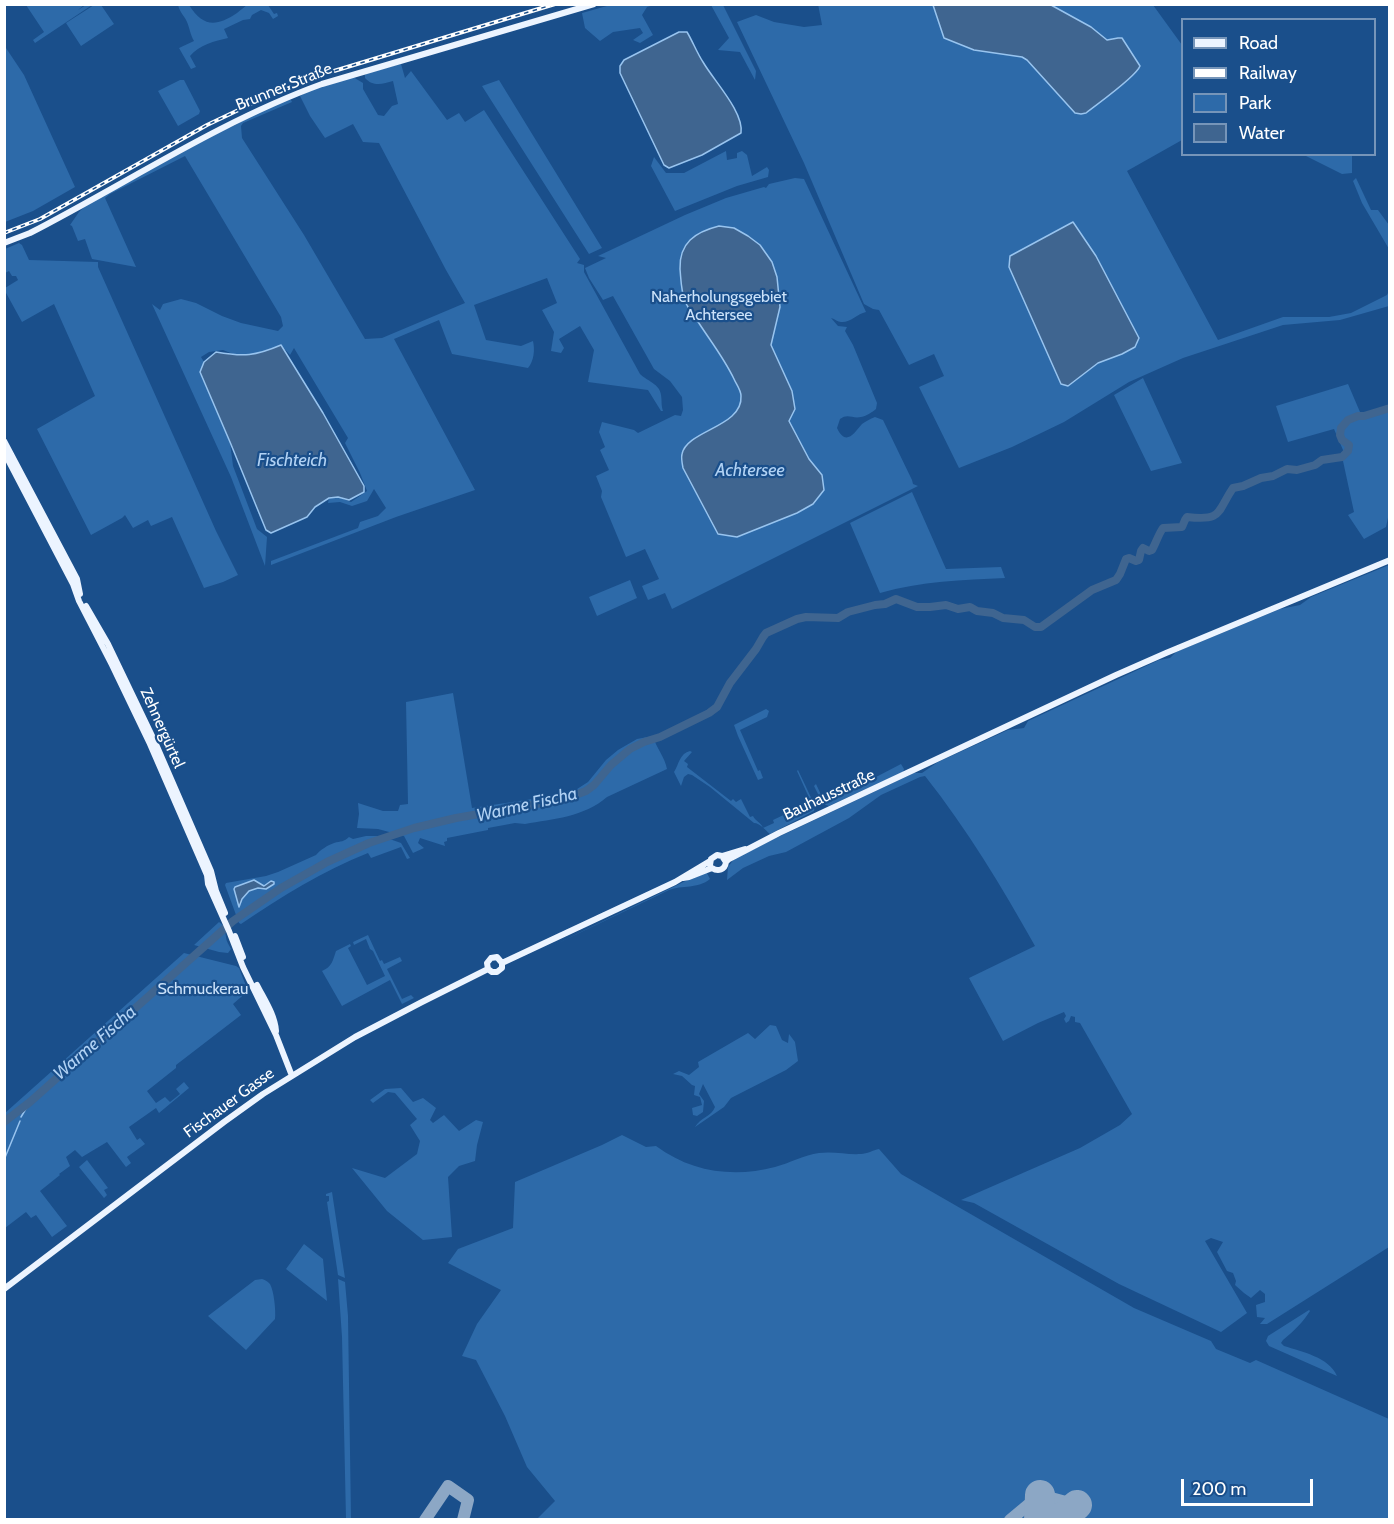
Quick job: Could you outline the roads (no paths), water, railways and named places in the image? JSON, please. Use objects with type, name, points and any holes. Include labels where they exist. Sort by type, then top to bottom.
[{"type":"main road","name":"Brunner Straße","points":[[4,243],[45,226],[234,122],[292,95],[594,4]]},
{"type":"main road","name":"Zehnergürtel","points":[[4,441],[77,579],[81,596],[108,644],[155,742],[208,864],[227,921]]},
{"type":"main road","name":"Zehnergürtel","points":[[4,452],[73,584],[142,725],[198,853],[211,892],[231,930],[243,967],[276,1035],[292,1076]]},
{"type":"main road","name":"Bauhausstraße","points":[[724,859],[1166,653],[1389,561]]},
{"type":"main road","points":[[714,855],[724,859],[725,865],[721,870],[716,870],[711,865],[714,855]]},
{"type":"main road","name":"Fischauer Gasse","points":[[502,963],[711,865]]},
{"type":"main road","name":"Fischauer Gasse","points":[[497,957],[502,963],[502,968],[497,972],[488,969],[491,958],[497,957]]},
{"type":"main road","name":"Fischauer Gasse","points":[[4,1289],[243,1107],[382,1022],[488,969]]},
{"type":"water","points":[[933,5],[1051,5],[1091,27],[1107,40],[1122,38],[1140,66],[1124,83],[1086,113],[1075,113],[1022,57],[974,50],[944,38]]},
{"type":"water","points":[[679,32],[687,32],[701,59],[733,106],[741,125],[741,133],[702,155],[669,168],[664,165],[620,73],[620,66],[624,60]]},
{"type":"water","points":[[1073,222],[1096,256],[1139,338],[1135,347],[1098,363],[1068,386],[1061,384],[1009,267],[1010,256]]},
{"type":"water","name":"Achtersee","points":[[719,226],[734,228],[748,236],[760,245],[772,262],[777,277],[780,307],[771,345],[792,391],[795,409],[789,421],[809,459],[822,475],[824,490],[813,504],[797,513],[737,537],[718,534],[683,468],[682,459],[686,446],[694,439],[733,415],[739,406],[741,396],[725,363],[687,305],[681,285],[682,252],[696,235]]},
{"type":"water","name":"Fischteich","points":[[281,345],[323,413],[364,486],[364,492],[349,500],[338,497],[329,498],[315,507],[307,517],[271,533],[266,530],[200,372],[204,362],[216,352],[234,355],[249,354]]},
{"type":"water","points":[[254,880],[264,886],[271,881],[274,884],[266,889],[258,888],[249,891],[239,907],[235,887]]},
{"type":"waterway","name":"Warme Fischa","points":[[4,1122],[30,1102],[233,921],[281,888],[327,862],[369,843],[414,828],[456,818],[565,799],[586,791],[630,749],[660,737],[717,707],[730,683],[766,633],[797,619],[838,618],[848,612],[885,604],[896,599],[917,607],[946,605],[958,609],[970,607],[1003,618],[1024,620],[1035,627],[1041,627],[1092,590],[1116,580],[1126,559],[1139,560],[1143,548],[1152,550],[1163,528],[1182,527],[1187,517],[1213,516],[1233,488],[1273,476],[1287,469],[1297,470],[1315,465],[1322,460],[1342,457],[1348,451],[1349,445],[1342,440],[1341,428],[1348,420],[1390,408]]},
{"type":"waterway","name":"Warme Fischa","points":[[21,1117],[30,1102]]},
{"type":"waterway","points":[[4,1160],[20,1121]]},
{"type":"railway","points":[[4,233],[40,219],[207,125],[270,95],[334,71],[555,4]]},
{"type":"park label","name":"Naherholungsgebiet Achtersee","points":[[719,306]]},
{"type":"park label","name":"Schmuckerau","points":[[203,989]]}]
